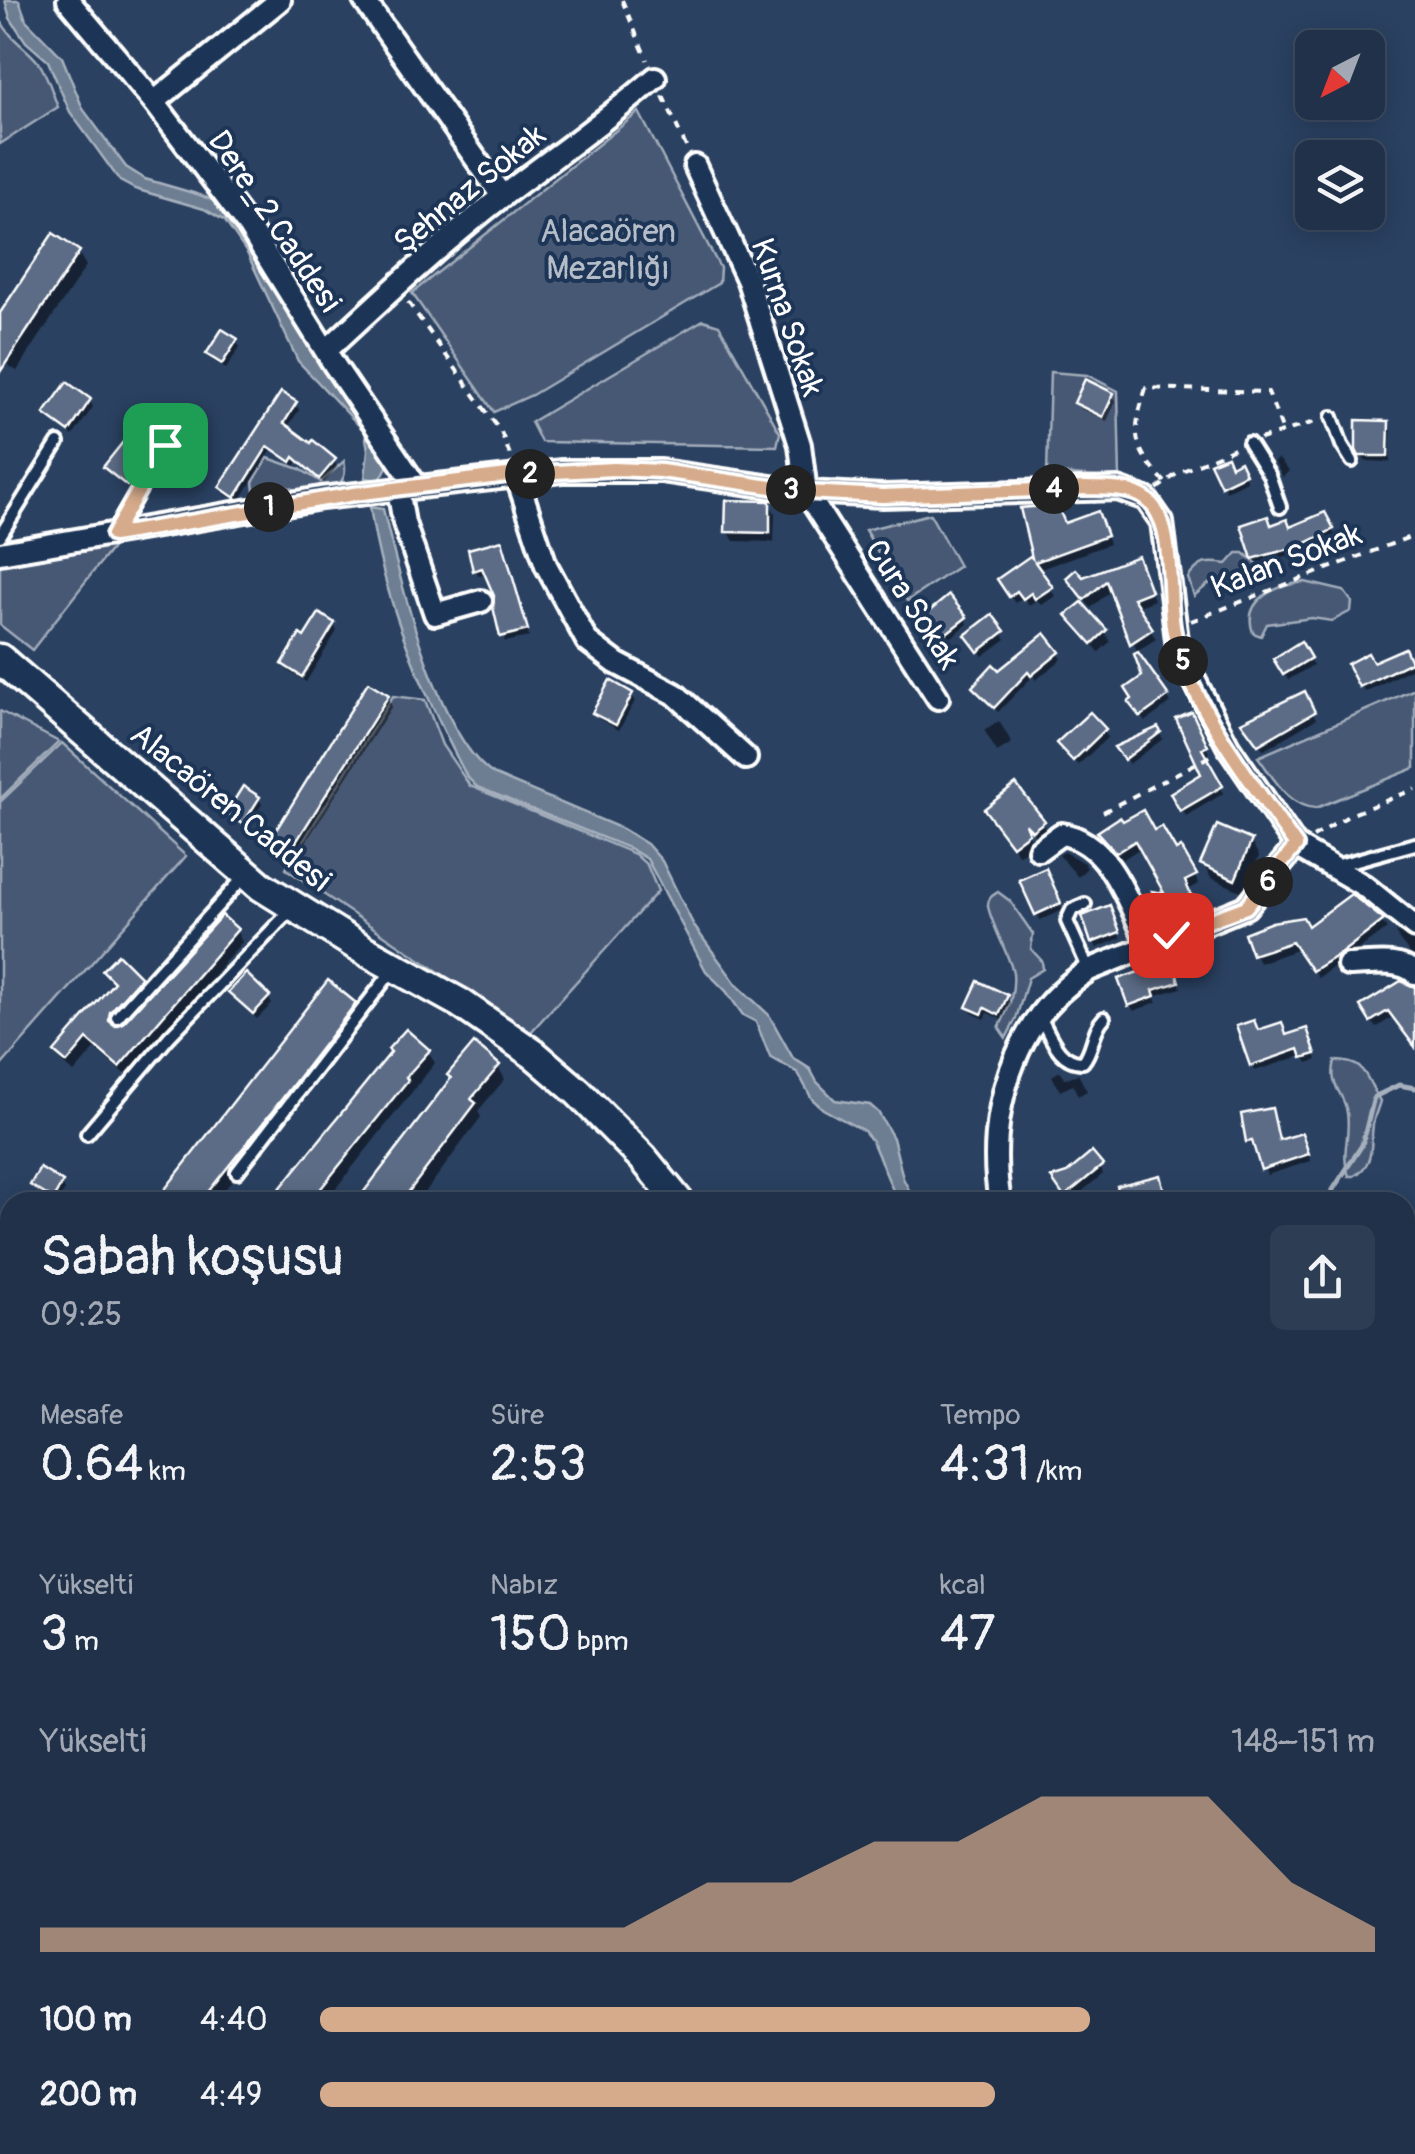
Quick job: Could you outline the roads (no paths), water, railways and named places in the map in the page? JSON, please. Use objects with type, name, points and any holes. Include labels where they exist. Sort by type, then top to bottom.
[{"type":"street","name":"Dere_2 Caddesi","points":[[68,0],[154,102],[248,226],[326,351],[403,488]]},
{"type":"street","points":[[154,102],[280,0]]},
{"type":"street","points":[[364,0],[502,196]]},
{"type":"street","name":"Şehnaz Sokak","points":[[326,351],[502,196],[615,113],[655,78]]},
{"type":"street","name":"Kurna Sokak","points":[[696,166],[748,281],[800,445],[806,492]]},
{"type":"street","points":[[0,553],[354,494],[516,474],[661,471],[806,492],[883,496],[1118,489],[1146,499],[1162,522],[1173,627],[1186,668],[1228,746],[1296,846],[1334,866],[1415,927]]},
{"type":"street","points":[[516,474],[546,566],[587,641],[616,663],[675,694],[746,758]]},
{"type":"street","points":[[403,488],[409,540],[436,614],[481,602]]},
{"type":"street","name":"Cura Sokak","points":[[806,492],[938,698]]},
{"type":"street","name":"Alacaören Caddesi","points":[[0,660],[246,874],[293,907],[498,1027],[578,1092],[671,1192]]},
{"type":"street","points":[[1039,850],[1061,834],[1073,836],[1099,855],[1119,884],[1148,944]]},
{"type":"street","points":[[999,1192],[996,1151],[1002,1103],[1022,1041],[1039,1015],[1072,980],[1089,970],[1246,907],[1296,846]]},
{"type":"street","points":[[1348,966],[1397,965],[1415,973]]},
{"type":"lane","points":[[1332,417],[1352,461]]},
{"type":"lane","points":[[0,536],[58,443]]},
{"type":"lane","points":[[1249,443],[1270,475],[1280,507]]},
{"type":"lane","points":[[113,535],[165,445]]},
{"type":"lane","points":[[1334,866],[1415,844]]},
{"type":"lane","points":[[117,1017],[246,874]]},
{"type":"lane","points":[[1086,904],[1072,910],[1067,922],[1089,970]]},
{"type":"lane","points":[[87,1134],[169,1037],[293,907]]},
{"type":"lane","points":[[236,1172],[396,967]]},
{"type":"lane","points":[[1039,1015],[1062,1056],[1075,1062],[1083,1062],[1089,1054],[1097,1025],[1104,1018]]},
{"type":"waterway","points":[[1331,1192],[1362,1145],[1374,1097],[1399,1085],[1415,1088]]},
{"type":"park label","name":"Alacaören Mezarlığı","points":[[608,250]]}]
